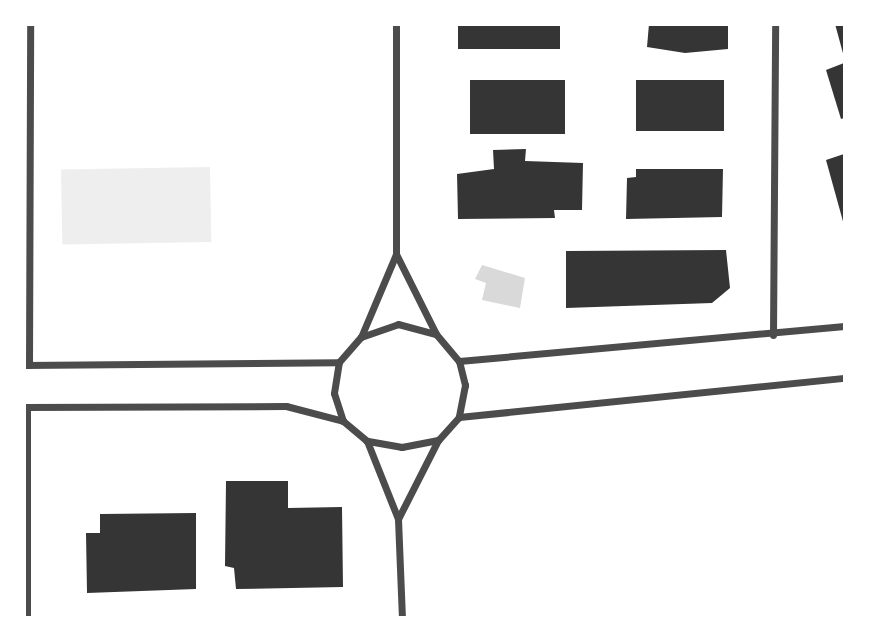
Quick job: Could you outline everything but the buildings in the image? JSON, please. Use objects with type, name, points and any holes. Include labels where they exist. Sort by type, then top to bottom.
[{"type":"street","points":[[30,24],[27,365],[339,362]]},
{"type":"street","points":[[343,421],[334,393],[339,362],[361,337],[396,254],[396,24]]},
{"type":"street","points":[[773,334],[775,24]]},
{"type":"street","points":[[396,254],[436,334],[460,361],[465,384],[459,416],[438,440],[398,519]]},
{"type":"street","points":[[361,337],[398,324],[436,334]]},
{"type":"street","points":[[460,361],[845,326]]},
{"type":"street","points":[[459,416],[845,378]]},
{"type":"street","points":[[27,618],[26,407],[286,406],[343,421],[367,441],[398,519],[402,618]]},
{"type":"street","points":[[367,441],[402,447],[438,440]]},
{"type":"shaded area","points":[[210,167],[211,242],[62,245],[61,170]]},
{"type":"shaded area","points":[[482,265],[525,278],[520,308],[482,300],[486,283],[475,279]]}]
